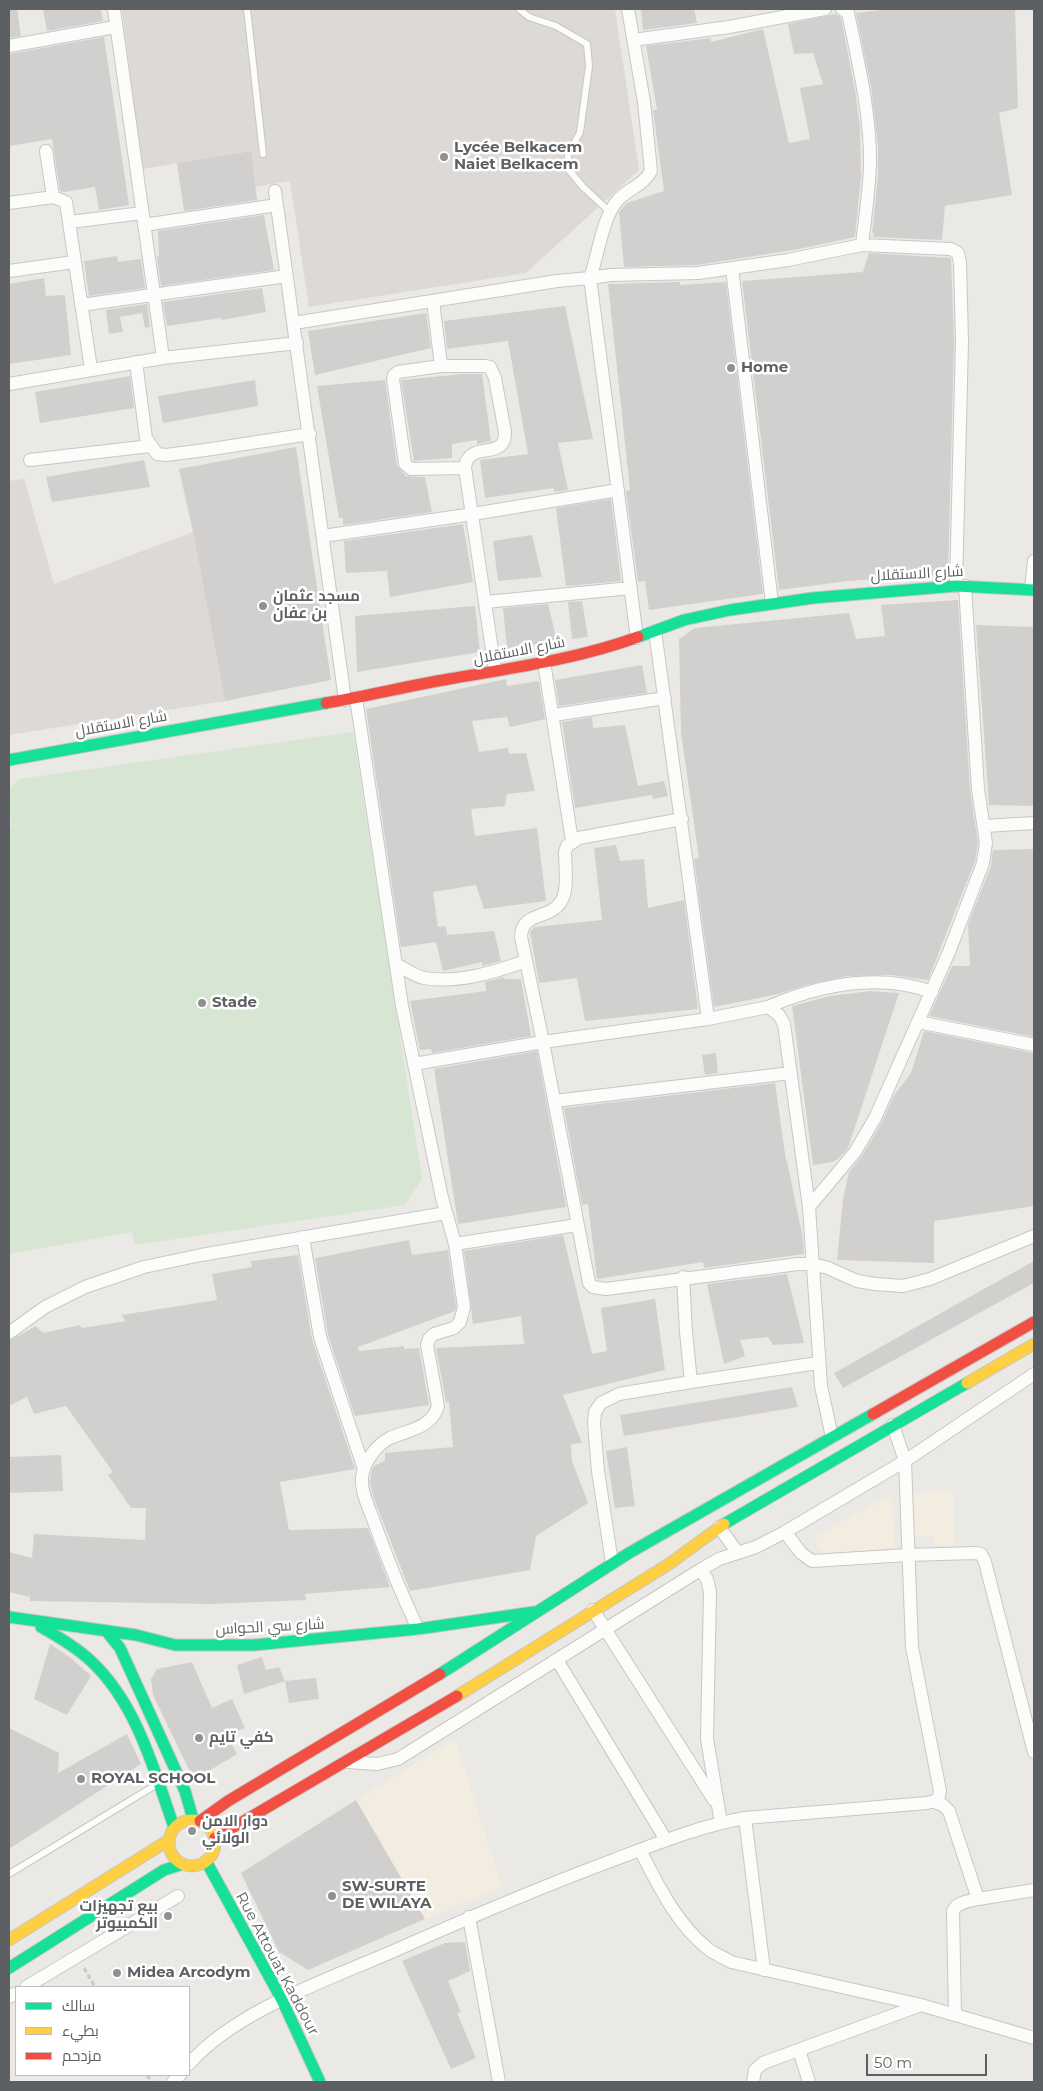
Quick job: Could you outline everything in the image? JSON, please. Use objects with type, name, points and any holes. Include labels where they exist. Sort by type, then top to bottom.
[{"type":"main road","name":"شارع الاستقلال","points":[[9,760],[544,662],[637,638],[684,620],[772,603],[852,594],[961,586],[1033,590]]},
{"type":"main road","points":[[9,1940],[168,1840],[174,1827],[180,1823],[197,1820],[463,1660],[612,1563],[1034,1322]]},
{"type":"main road","points":[[214,1838],[412,1724],[669,1564],[719,1527],[1034,1344]]},
{"type":"main road","name":"شارع سي الحواس","points":[[9,1617],[136,1635],[175,1646],[254,1645],[418,1629],[534,1612]]},
{"type":"main road","points":[[30,1621],[61,1638],[81,1652],[108,1679],[134,1724],[160,1783],[174,1827]]},
{"type":"main road","points":[[9,1968],[164,1870],[183,1864],[195,1866],[206,1861],[214,1850],[212,1831],[197,1820],[120,1648],[106,1632]]},
{"type":"main road","points":[[168,1840],[172,1854],[183,1864]]},
{"type":"main road","name":"Rue Attouat Kaddour","points":[[206,1861],[282,2000],[320,2082]]},
{"type":"street","points":[[114,9],[115,27],[164,358]]},
{"type":"street","points":[[628,9],[644,102],[651,171],[647,179],[624,194],[610,212],[590,278],[637,638]]},
{"type":"street","points":[[633,40],[729,27],[825,9]]},
{"type":"street","points":[[842,9],[848,14],[855,44],[866,116],[870,164],[862,245]]},
{"type":"street","points":[[9,46],[115,27]]},
{"type":"street","points":[[46,151],[53,196]]},
{"type":"street","points":[[275,191],[323,536],[350,699],[414,1064],[446,1213],[456,1244],[464,1307],[460,1322],[454,1328],[434,1334],[429,1339],[427,1345],[438,1406],[437,1411],[425,1424],[385,1441],[375,1450],[364,1468],[362,1479],[365,1496],[402,1595],[418,1629]]},
{"type":"street","points":[[9,203],[53,196],[66,202],[91,369]]},
{"type":"street","points":[[70,222],[143,219],[277,205]]},
{"type":"street","points":[[294,323],[557,281],[611,275],[698,272],[732,268],[818,255],[862,245],[951,249],[958,252],[960,256],[962,341],[959,516],[961,586],[978,789],[986,843],[982,863],[932,992],[864,1138],[842,1169],[809,1207]]},
{"type":"street","points":[[9,271],[74,262]]},
{"type":"street","points":[[732,268],[772,603]]},
{"type":"street","points":[[81,305],[287,276]]},
{"type":"street","points":[[433,301],[442,366]]},
{"type":"street","points":[[9,384],[164,358],[296,343]]},
{"type":"street","points":[[136,362],[146,438],[157,454],[166,455],[310,434]]},
{"type":"street","points":[[465,468],[411,469],[405,464],[393,379],[394,375],[398,372],[442,366],[485,366],[490,367],[495,378],[505,440],[501,446],[471,454],[466,460],[465,468],[495,670]]},
{"type":"street","points":[[30,460],[150,446]]},
{"type":"street","points":[[323,536],[618,490]]},
{"type":"street","points":[[1033,590],[1034,561]]},
{"type":"street","points":[[486,602],[630,588]]},
{"type":"street","points":[[655,631],[708,1019]]},
{"type":"street","points":[[544,662],[554,715],[572,841]]},
{"type":"street","points":[[554,715],[665,698]]},
{"type":"street","points":[[682,819],[607,831],[572,841],[567,846],[565,852],[564,892],[561,903],[551,912],[527,922],[522,929],[526,961],[578,1225],[586,1278],[593,1287],[606,1289],[684,1277],[798,1264],[814,1264],[828,1268],[857,1281],[903,1286],[930,1279],[1034,1236]]},
{"type":"street","points":[[984,826],[1034,823]]},
{"type":"street","points":[[396,964],[422,978],[458,979],[503,969],[526,961]]},
{"type":"street","points":[[414,1064],[543,1042],[708,1019],[768,1007],[811,990],[877,982],[905,984],[932,992]]},
{"type":"street","points":[[768,1007],[779,1015],[784,1024],[809,1207],[814,1264],[818,1364],[825,1410],[832,1437]]},
{"type":"street","points":[[918,1022],[1034,1045]]},
{"type":"street","points":[[554,1101],[791,1073]]},
{"type":"street","points":[[9,1333],[45,1307],[86,1286],[144,1267],[201,1254],[446,1213]]},
{"type":"street","points":[[456,1244],[578,1225]]},
{"type":"street","points":[[303,1237],[320,1337],[364,1468]]},
{"type":"street","points":[[684,1277],[686,1332],[691,1382]]},
{"type":"street","points":[[612,1563],[598,1471],[594,1423],[596,1412],[601,1403],[619,1394],[818,1364]]},
{"type":"street","points":[[348,1762],[377,1764],[398,1759],[700,1570],[719,1559],[756,1547],[785,1532],[905,1462],[1034,1374]]},
{"type":"street","points":[[893,1425],[905,1462],[912,1647],[940,1791],[940,1796],[934,1802]]},
{"type":"street","points":[[719,1527],[738,1552]]},
{"type":"street","points":[[785,1532],[801,1553],[812,1561],[907,1554],[976,1553],[984,1557],[1034,1752]]},
{"type":"street","points":[[700,1570],[707,1579],[710,1592],[707,1739],[720,1823]]},
{"type":"street","points":[[593,1610],[717,1804]]},
{"type":"street","points":[[557,1660],[666,1840]]},
{"type":"street","points":[[190,2063],[197,2055],[233,2027],[282,2000],[543,1886],[666,1840],[720,1823],[745,1818],[934,1802],[943,1804],[949,1811],[978,1898]]},
{"type":"street","points":[[745,1818],[764,1970]]},
{"type":"street","points":[[640,1850],[663,1893],[688,1930],[708,1949],[731,1962],[921,2005],[1034,2038]]},
{"type":"street","points":[[954,2014],[955,1907],[961,1903],[978,1898],[1034,1890]]},
{"type":"street","points":[[28,1986],[178,1896]]},
{"type":"street","points":[[469,1917],[499,2082]]},
{"type":"street","points":[[753,2082],[753,2076],[758,2066],[921,2005]]},
{"type":"street","points":[[799,2050],[810,2082]]},
{"type":"lane","points":[[247,9],[263,154]]},
{"type":"lane","points":[[519,9],[529,17],[556,26],[587,44],[589,66],[580,132],[568,156],[568,169],[583,187],[610,212]]},
{"type":"lane","points":[[9,1874],[160,1783]]},
{"type":"path","points":[[77,1956],[95,1986]]},
{"type":"shaded area","name":"Lycée Belkacem Naiet Belkacem","points":[[122,9],[615,9],[639,170],[526,273],[309,307],[290,181],[255,187],[250,151],[142,169]]},
{"type":"shaded area","points":[[24,479],[54,584],[193,532],[225,701],[9,735],[9,481]]},
{"type":"shaded area","points":[[953,1490],[955,1545],[934,1546],[933,1536],[913,1537],[911,1492]]},
{"type":"shaded area","points":[[891,1494],[895,1548],[824,1554],[813,1538]]},
{"type":"shaded area","points":[[455,1739],[502,1887],[425,1919],[356,1800]]},
{"type":"green space","name":"Stade","points":[[353,732],[422,1179],[405,1205],[135,1245],[132,1232],[9,1254],[9,827],[12,826],[9,809],[9,789],[19,779]]},
{"type":"building","points":[[9,9],[17,9],[21,36],[9,38]]},
{"type":"building","points":[[43,9],[101,9],[103,21],[47,31]]},
{"type":"building","points":[[641,9],[694,9],[697,23],[643,30]]},
{"type":"building","points":[[890,9],[1015,9],[1018,108],[999,113],[1012,195],[945,206],[942,240],[873,237],[874,232],[872,233],[878,176],[878,146],[871,87],[856,13]]},
{"type":"building","points":[[836,14],[841,18],[855,90],[860,128],[861,175],[855,237],[799,249],[697,265],[624,267],[619,212],[627,203],[664,191],[653,110],[657,110],[646,46],[711,38],[711,42],[763,29],[789,143],[810,139],[800,88],[823,84],[813,53],[794,54],[788,24]]},
{"type":"building","points":[[104,37],[129,205],[99,210],[95,187],[60,191],[52,139],[9,146],[9,54]]},
{"type":"building","points":[[251,151],[257,200],[184,211],[177,163]]},
{"type":"building","points":[[264,215],[274,270],[161,286],[157,257],[159,256],[158,231]]},
{"type":"building","points":[[869,253],[951,258],[954,341],[948,574],[848,581],[779,590],[742,281],[863,272]]},
{"type":"building","points":[[117,256],[118,262],[141,259],[145,288],[89,296],[84,261]]},
{"type":"building","points":[[44,278],[46,296],[65,295],[71,355],[9,364],[9,284]]},
{"type":"building","points":[[680,282],[680,285],[726,282],[763,594],[649,610],[645,581],[638,582],[626,491],[630,490],[608,284]]},
{"type":"building","points":[[262,288],[266,312],[221,320],[221,318],[167,326],[163,302]]},
{"type":"building","points":[[147,304],[150,327],[145,328],[142,313],[120,317],[123,332],[109,334],[106,310]]},
{"type":"building","points":[[565,306],[593,439],[558,443],[568,490],[554,492],[554,488],[485,498],[480,460],[528,454],[508,341],[447,349],[444,321]]},
{"type":"building","points":[[426,313],[431,348],[315,375],[308,331]]},
{"type":"building","points":[[482,374],[491,441],[477,444],[477,440],[452,444],[452,458],[414,461],[401,380]]},
{"type":"building","points":[[130,376],[134,408],[40,423],[35,392]]},
{"type":"building","points":[[255,380],[258,406],[163,423],[158,396]]},
{"type":"building","points":[[385,380],[397,466],[406,476],[425,477],[432,512],[343,525],[343,518],[339,518],[317,386]]},
{"type":"building","name":"مسجد عثمان بن عفان","points":[[296,447],[331,680],[225,701],[179,469]]},
{"type":"building","points":[[144,460],[150,487],[52,502],[46,477]]},
{"type":"building","points":[[611,499],[621,581],[566,586],[556,508]]},
{"type":"building","points":[[463,524],[473,582],[390,597],[387,571],[346,573],[344,541]]},
{"type":"building","points":[[532,535],[542,577],[498,581],[493,541]]},
{"type":"building","points":[[958,600],[970,790],[978,843],[975,861],[928,980],[891,975],[848,976],[806,985],[778,994],[714,1007],[694,859],[699,858],[681,733],[679,639],[695,628],[849,613],[856,639],[885,636],[881,605]]},
{"type":"building","points":[[582,601],[588,637],[572,639],[568,602]]},
{"type":"building","points":[[548,604],[557,641],[507,649],[503,608]]},
{"type":"building","points":[[475,606],[480,652],[357,672],[355,616]]},
{"type":"building","points":[[976,625],[1034,627],[1034,806],[989,805]]},
{"type":"building","points":[[642,665],[647,693],[559,706],[555,680]]},
{"type":"building","points":[[506,679],[507,686],[539,681],[545,719],[510,727],[507,717],[472,721],[479,752],[508,748],[509,754],[526,753],[535,791],[507,794],[505,806],[471,809],[475,836],[537,828],[546,901],[484,909],[476,885],[433,892],[438,927],[446,926],[447,935],[494,931],[501,961],[482,966],[482,962],[443,971],[436,942],[401,947],[366,709]]},
{"type":"building","points":[[592,717],[593,728],[625,725],[638,786],[664,781],[668,796],[653,799],[652,795],[575,808],[562,722]]},
{"type":"building","points":[[616,845],[620,861],[644,859],[648,908],[684,900],[698,1009],[585,1021],[577,978],[539,983],[530,932],[534,927],[602,920],[594,848]]},
{"type":"building","points":[[1034,849],[1034,1037],[929,1016],[952,966],[970,966],[968,924],[991,866],[993,850]]},
{"type":"building","points":[[504,977],[505,979],[521,979],[531,1036],[432,1053],[431,1049],[420,1050],[410,1001],[486,991],[485,982]]},
{"type":"building","points":[[870,991],[899,993],[848,1148],[838,1159],[832,1162],[813,1165],[792,1006],[830,996]]},
{"type":"building","points":[[924,1031],[1034,1053],[1034,1206],[934,1221],[934,1263],[837,1260],[843,1199],[849,1172],[862,1156],[882,1122],[893,1097],[911,1073]]},
{"type":"building","points":[[537,1051],[566,1207],[458,1224],[434,1069]]},
{"type":"building","points":[[716,1053],[718,1073],[705,1075],[702,1055]]},
{"type":"building","points":[[775,1083],[786,1161],[803,1239],[804,1254],[704,1268],[703,1262],[597,1279],[588,1204],[582,1205],[564,1108]]},
{"type":"building","points":[[563,1235],[592,1354],[607,1351],[601,1308],[655,1299],[665,1370],[563,1395],[582,1443],[571,1444],[572,1461],[588,1503],[536,1536],[530,1570],[410,1591],[373,1496],[370,1482],[372,1469],[374,1466],[385,1461],[385,1453],[453,1447],[449,1402],[446,1402],[436,1348],[524,1344],[521,1316],[473,1324],[464,1251]]},
{"type":"building","points":[[409,1240],[412,1255],[448,1250],[455,1311],[358,1347],[359,1351],[404,1346],[404,1349],[419,1348],[429,1405],[355,1416],[328,1335],[315,1258]]},
{"type":"building","points":[[298,1255],[312,1339],[355,1469],[280,1482],[289,1530],[368,1528],[390,1587],[305,1594],[306,1600],[212,1604],[30,1601],[30,1597],[9,1592],[9,1552],[32,1558],[34,1534],[145,1540],[146,1508],[131,1508],[108,1475],[113,1472],[66,1406],[34,1414],[27,1397],[9,1406],[9,1341],[36,1326],[43,1333],[80,1325],[82,1328],[126,1321],[121,1315],[217,1300],[212,1274],[252,1267],[251,1261]]},
{"type":"building","points":[[1034,1261],[1034,1283],[843,1388],[834,1373]]},
{"type":"building","points":[[787,1274],[804,1343],[773,1345],[768,1337],[740,1340],[745,1356],[724,1364],[707,1284]]},
{"type":"building","points":[[792,1387],[798,1407],[624,1436],[620,1415]]},
{"type":"building","points":[[627,1447],[635,1506],[615,1508],[606,1451]]},
{"type":"building","points":[[61,1455],[63,1491],[9,1493],[9,1457]]},
{"type":"building","points":[[50,1644],[71,1658],[91,1676],[67,1715],[34,1699]]},
{"type":"building","points":[[262,1657],[266,1670],[279,1667],[285,1681],[244,1694],[237,1665]]},
{"type":"building","name":"كفي تايم","points":[[192,1662],[212,1708],[232,1699],[245,1728],[227,1735],[237,1754],[194,1780],[153,1695],[151,1679],[157,1669]]},
{"type":"building","points":[[316,1678],[319,1699],[289,1703],[285,1681]]},
{"type":"building","points":[[9,1728],[59,1753],[58,1773],[127,1734],[141,1764],[9,1849]]},
{"type":"building","name":"SW-SURTE DE WILAYA","points":[[356,1800],[425,1919],[308,1970],[279,1952],[241,1873]]},
{"type":"building","points":[[465,1942],[470,1971],[448,1981],[461,2012],[457,2013],[476,2058],[451,2069],[402,1961],[445,1943]]},
{"type":"traffic: fast","points":[[638,637],[684,620],[730,610],[813,598],[956,586],[1034,590]]},
{"type":"traffic: fast","points":[[9,760],[326,703]]},
{"type":"traffic: fast","points":[[724,1524],[967,1383]]},
{"type":"traffic: fast","points":[[440,1674],[629,1553],[873,1414]]},
{"type":"traffic: fast","points":[[9,1617],[136,1635],[175,1645],[254,1645],[418,1629],[534,1612]]},
{"type":"traffic: fast","points":[[41,1627],[67,1642],[91,1661],[121,1697],[151,1761],[174,1827]]},
{"type":"traffic: fast","points":[[107,1632],[120,1648],[185,1791],[193,1819]]},
{"type":"traffic: fast","points":[[206,1861],[282,2000],[320,2082]]},
{"type":"traffic: fast","points":[[9,1968],[164,1870],[183,1864]]},
{"type":"traffic: slow","points":[[967,1383],[1034,1344]]},
{"type":"traffic: slow","points":[[457,1696],[669,1564],[724,1524]]},
{"type":"traffic: slow","points":[[187,1820],[197,1820],[211,1830],[215,1843],[211,1856],[205,1862],[197,1866],[187,1866],[173,1856],[169,1848],[169,1838],[179,1824],[187,1820]]},
{"type":"traffic: slow","points":[[9,1940],[169,1840]]},
{"type":"traffic: jam","points":[[326,703],[545,662],[615,645],[638,637]]},
{"type":"traffic: jam","points":[[873,1414],[1034,1322]]},
{"type":"traffic: jam","points":[[200,1821],[228,1801],[440,1674]]},
{"type":"traffic: jam","points":[[215,1838],[457,1696]]},
{"type":"place","name":"Lycée Belkacem Naiet Belkacem","points":[[444,157]]},
{"type":"place","name":"Home","points":[[731,368]]},
{"type":"place","name":"مسجد عثمان بن عفان","points":[[263,606]]},
{"type":"place","name":"Stade","points":[[202,1003]]},
{"type":"place","name":"كفي تايم","points":[[199,1738]]},
{"type":"place","name":"ROYAL SCHOOL","points":[[81,1779]]},
{"type":"place","name":"دوار الامن الولائي","points":[[192,1831]]},
{"type":"place","name":"SW-SURTE DE WILAYA","points":[[332,1896]]},
{"type":"place","name":"بيع تجهيزات الكمبيوتر","points":[[168,1916]]},
{"type":"place","name":"Midea Arcodym","points":[[117,1973]]}]
